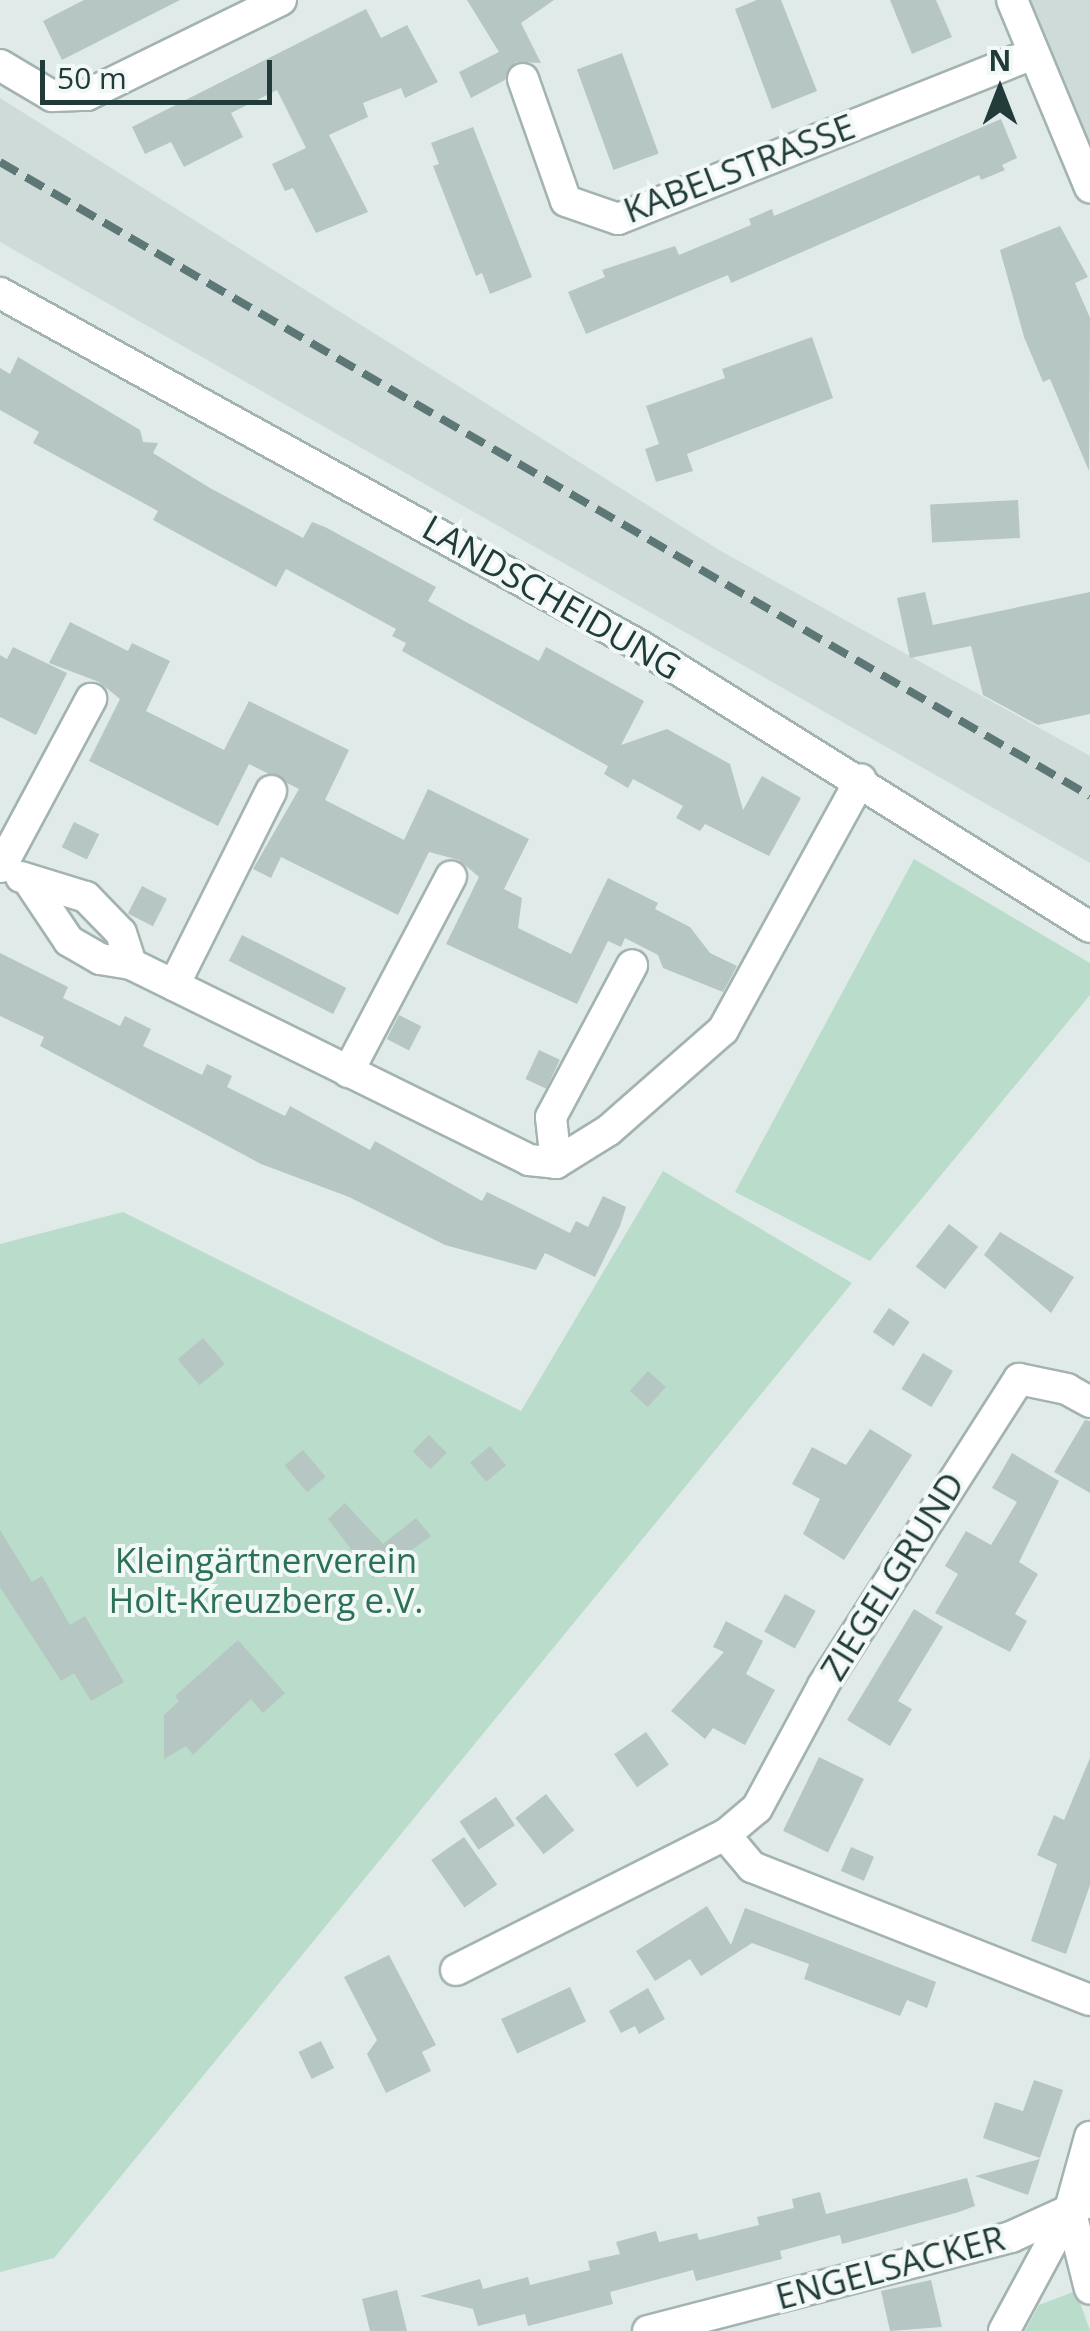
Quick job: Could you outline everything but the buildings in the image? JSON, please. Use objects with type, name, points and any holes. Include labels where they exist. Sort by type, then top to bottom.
[{"type":"street","points":[[0,65],[52,96],[87,95],[282,0]]},
{"type":"street","points":[[1012,0],[1090,187]]},
{"type":"street","name":"KABELSTRASSE","points":[[523,79],[566,201],[618,219],[1032,54]]},
{"type":"street","name":"LANDSCHEIDUNG","points":[[0,293],[433,528],[861,780],[1090,927]]},
{"type":"street","points":[[10,872],[90,699]]},
{"type":"street","points":[[10,872],[70,942],[100,958],[131,964],[529,1160],[556,1162],[624,1118],[723,1030],[861,780]]},
{"type":"street","points":[[174,985],[271,791]]},
{"type":"street","points":[[10,872],[86,898],[120,933],[131,964]]},
{"type":"street","points":[[348,1072],[451,877]]},
{"type":"street","points":[[556,1162],[551,1117],[632,965]]},
{"type":"street","name":"ZIEGELGRUND","points":[[456,1970],[726,1834],[757,1808],[832,1670],[1019,1379],[1067,1389],[1090,1402]]},
{"type":"street","points":[[726,1834],[752,1867],[1090,2000]]},
{"type":"street","points":[[1090,2137],[1080,2205],[1090,2289]]},
{"type":"street","points":[[1004,2331],[1080,2205]]},
{"type":"street","name":"ENGELSACKER","points":[[648,2331],[1012,2237],[1080,2205]]},
{"type":"shaded area","points":[[1031,0],[1090,0],[1090,146]]},
{"type":"shaded area","points":[[0,98],[719,550],[1090,756],[1090,863],[0,242]]},
{"type":"green space","points":[[914,859],[1090,963],[1090,995],[870,1261],[735,1192]]},
{"type":"green space","name":"Kleingärtnerverein Holt-Kreuzberg e.V.","points":[[663,1171],[852,1283],[54,2258],[0,2272],[0,1244],[123,1212],[521,1411]]},
{"type":"green space","points":[[1076,2291],[1090,2331],[1025,2331],[1039,2305]]},
{"type":"railway","points":[[0,162],[1090,796]]}]
